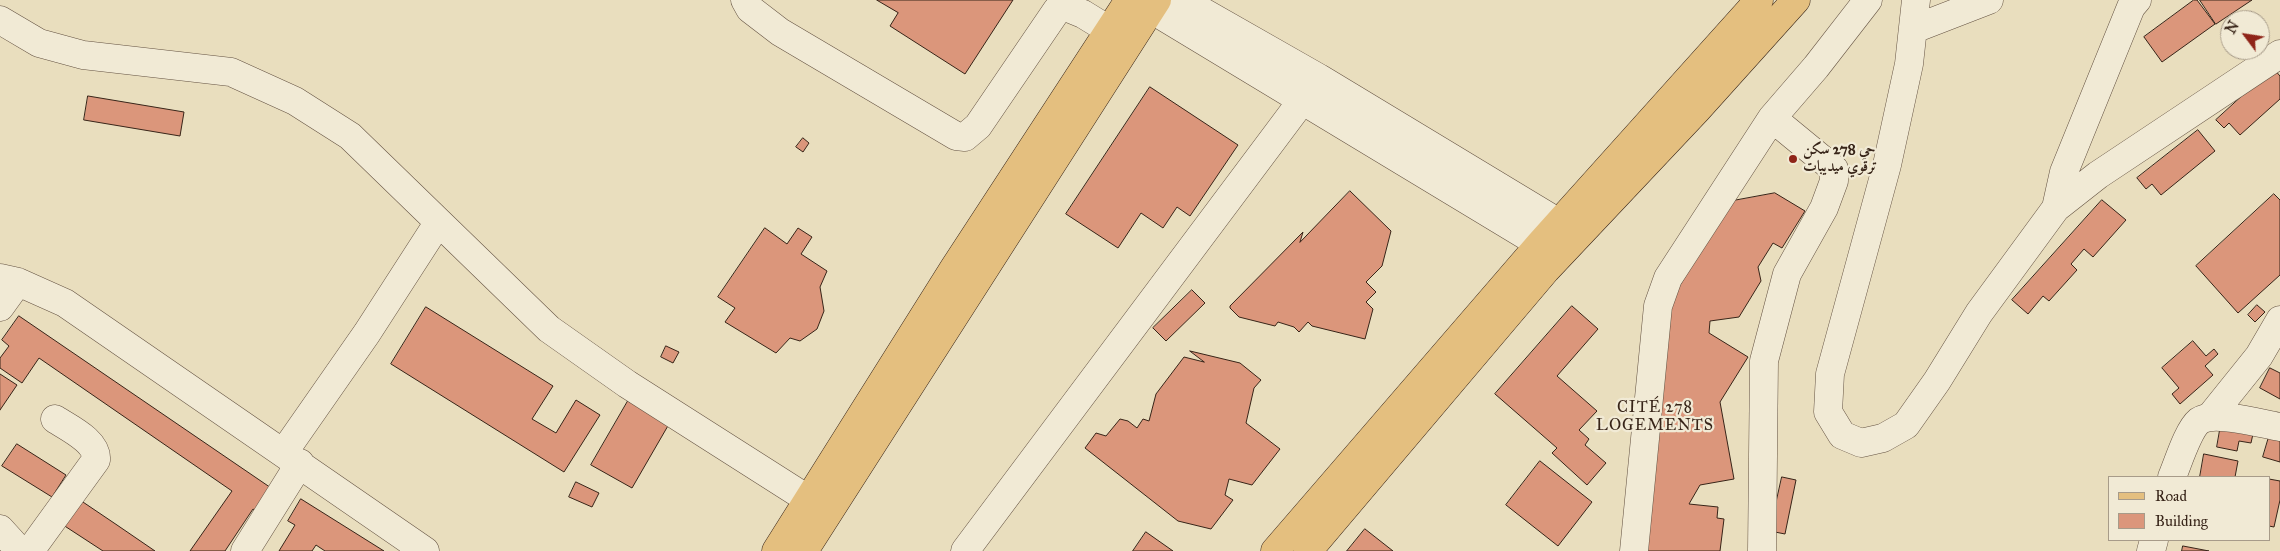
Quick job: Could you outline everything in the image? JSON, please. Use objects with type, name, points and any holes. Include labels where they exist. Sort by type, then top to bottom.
[{"type":"main road","points":[[1275,551],[1540,244],[1759,0]]},
{"type":"main road","points":[[1308,551],[1546,270],[1697,110],[1796,0]]},
{"type":"main road","points":[[965,275],[1109,30],[1143,2]]},
{"type":"main road","points":[[776,551],[818,506],[965,275],[1143,2]]},
{"type":"main road","points":[[804,551],[818,506]]},
{"type":"street","points":[[745,0],[750,9],[780,32],[956,136],[965,137],[978,126],[1057,10],[1068,3],[1109,30]]},
{"type":"street","points":[[1182,0],[1540,244]]},
{"type":"street","points":[[1634,551],[1658,306],[1668,278],[1772,118],[1816,67],[1868,0]]},
{"type":"street","points":[[1916,0],[1914,29],[1904,92],[1887,165],[1830,374],[1828,412],[1842,434],[1861,443],[1883,438],[1906,425],[1937,381],[1979,313],[2056,208],[2098,175],[2280,54]]},
{"type":"street","points":[[1914,29],[1989,0]]},
{"type":"street","points":[[2056,208],[2064,172],[2131,7],[2137,0]]},
{"type":"street","points":[[1143,2],[1311,89],[1559,223]]},
{"type":"street","points":[[0,20],[39,43],[84,55],[231,72],[295,101],[350,136],[549,329],[627,384],[818,506]]},
{"type":"street","points":[[965,551],[1311,89]]},
{"type":"street","points":[[1762,551],[1764,361],[1787,274],[1824,208],[1834,181],[1834,169],[1772,118]]},
{"type":"street","points":[[245,551],[292,458],[367,333],[438,223]]},
{"type":"street","points":[[0,307],[9,280],[64,303],[425,551]]},
{"type":"street","points":[[2210,417],[2259,356],[2280,320]]},
{"type":"street","points":[[2172,476],[2193,429],[2200,420],[2210,417],[2230,418],[2280,427]]},
{"type":"street","points":[[30,551],[96,460],[96,452],[89,443],[54,419]]},
{"type":"street","points":[[0,529],[20,551]]},
{"type":"building","points":[[877,0],[1013,0],[965,74],[890,26],[898,13]]},
{"type":"building","points":[[2194,0],[2197,0],[2215,24],[2162,62],[2144,37]]},
{"type":"building","points":[[2200,0],[2252,0],[2237,10],[2220,10],[2220,21],[2216,24]]},
{"type":"building","points":[[2273,68],[2280,76],[2280,99],[2240,135],[2229,123],[2224,128],[2216,120]]},
{"type":"building","points":[[1150,87],[1238,145],[1190,216],[1177,207],[1163,228],[1141,213],[1118,248],[1066,214]]},
{"type":"building","points":[[88,96],[184,112],[180,136],[84,120]]},
{"type":"building","points":[[2198,130],[2215,151],[2161,195],[2152,184],[2146,189],[2137,178]]},
{"type":"building","points":[[803,138],[809,143],[803,152],[796,147]]},
{"type":"building","points":[[1350,191],[1391,231],[1382,266],[1366,282],[1376,292],[1366,302],[1373,309],[1365,339],[1312,326],[1308,322],[1299,332],[1294,327],[1278,322],[1275,326],[1239,317],[1230,306],[1303,232],[1300,242]]},
{"type":"building","points":[[1775,193],[1805,211],[1782,248],[1773,243],[1758,267],[1761,281],[1739,317],[1710,321],[1709,333],[1748,357],[1720,402],[1734,479],[1700,485],[1689,504],[1718,507],[1717,518],[1724,519],[1720,551],[1640,551],[1667,306],[1732,201]]},
{"type":"building","points":[[2274,194],[2280,200],[2280,275],[2238,313],[2196,266]]},
{"type":"building","points":[[2102,200],[2126,220],[2093,257],[2084,249],[2071,264],[2077,270],[2049,301],[2043,296],[2028,314],[2012,300]]},
{"type":"building","points":[[765,228],[787,244],[798,228],[812,237],[801,254],[827,271],[820,287],[824,311],[817,329],[800,341],[790,338],[776,353],[725,322],[735,308],[718,297]]},
{"type":"building","points":[[1192,290],[1205,303],[1166,341],[1153,328]]},
{"type":"building","points":[[2257,305],[2265,312],[2255,322],[2248,315]]},
{"type":"building","points":[[1572,306],[1598,329],[1557,376],[1597,411],[1579,430],[1589,439],[1585,445],[1606,463],[1587,485],[1552,453],[1557,448],[1495,394]]},
{"type":"building","points":[[426,307],[553,386],[532,419],[556,433],[576,400],[600,415],[564,472],[391,364]]},
{"type":"building","points":[[19,316],[277,492],[262,515],[253,509],[225,551],[190,551],[232,491],[39,358],[22,383],[0,368],[0,358],[9,346],[2,340]]},
{"type":"building","points":[[2193,341],[2206,356],[2214,349],[2218,354],[2205,366],[2213,375],[2180,404],[2172,394],[2179,388],[2162,368]]},
{"type":"building","points":[[666,346],[679,352],[673,363],[661,357]]},
{"type":"building","points":[[1190,351],[1240,363],[1261,380],[1254,388],[1246,423],[1280,449],[1252,485],[1229,479],[1225,495],[1233,500],[1211,529],[1178,521],[1085,448],[1096,433],[1106,436],[1120,419],[1128,421],[1137,428],[1143,419],[1149,421],[1156,394],[1184,357],[1204,362]]},
{"type":"building","points":[[2270,368],[2280,373],[2280,399],[2260,388]]},
{"type":"building","points":[[0,374],[17,385],[0,410]]},
{"type":"building","points":[[628,401],[669,424],[632,488],[591,465]]},
{"type":"building","points":[[2223,413],[2256,420],[2251,443],[2239,441],[2237,451],[2217,447]]},
{"type":"building","points":[[2271,430],[2280,433],[2280,462],[2263,457]]},
{"type":"building","points":[[17,444],[66,475],[52,497],[2,466]]},
{"type":"building","points":[[2204,454],[2238,461],[2235,476],[2200,476]]},
{"type":"building","points":[[1540,461],[1592,502],[1558,546],[1506,505]]},
{"type":"building","points":[[1782,477],[1796,480],[1785,534],[1770,531]]},
{"type":"building","points":[[2270,479],[2280,481],[2280,500],[2274,527],[2270,526]]},
{"type":"building","points":[[576,482],[599,493],[592,507],[569,497]]},
{"type":"building","points":[[74,496],[155,551],[103,551],[57,521]]},
{"type":"building","points":[[301,499],[384,551],[325,551],[316,545],[312,551],[279,551],[295,525],[288,521]]},
{"type":"building","points":[[1365,529],[1393,551],[1347,551]]},
{"type":"building","points":[[1146,532],[1173,551],[1133,551]]},
{"type":"building","points":[[2183,546],[2209,551],[2182,551]]},
{"type":"place","name":"حي 278 سكن ترقوي ميديبات","points":[[1793,159]]},
{"type":"district","name":"CITÉ 278 LOGEMENTS","points":[[1655,417]]}]
